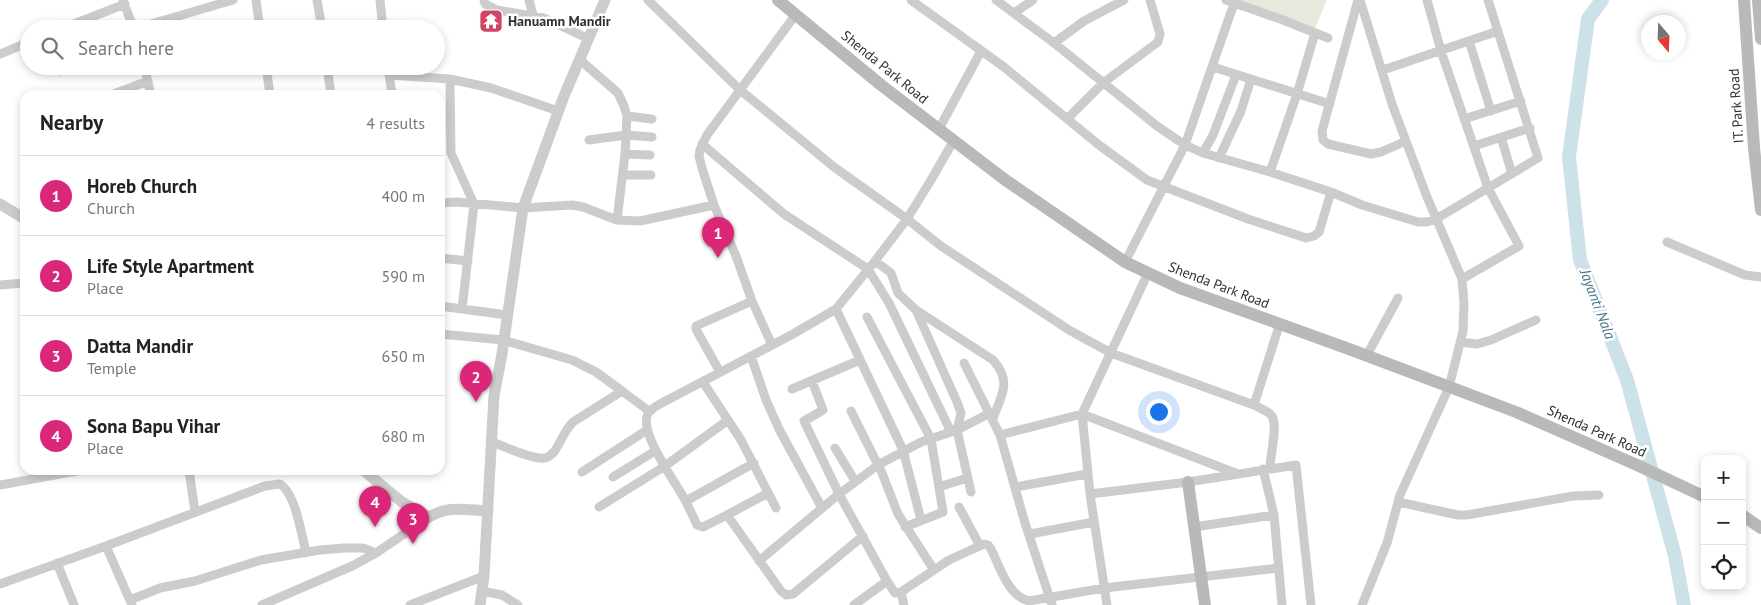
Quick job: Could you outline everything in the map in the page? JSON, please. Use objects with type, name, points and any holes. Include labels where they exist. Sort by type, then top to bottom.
[{"type":"main road","name":"Shenda Park Road","points":[[778,0],[881,85],[1004,179],[1125,262],[1180,288],[1367,355],[1449,388],[1516,412],[1701,495]]},
{"type":"main road","name":"IT. Park Road","points":[[1744,0],[1754,148],[1761,210]]},
{"type":"main road","points":[[1758,0],[1761,39]]},
{"type":"main road","points":[[1188,482],[1205,605]]},
{"type":"main road","points":[[1746,518],[1761,528]]},
{"type":"street","points":[[164,20],[233,0]]},
{"type":"street","points":[[256,0],[259,20]]},
{"type":"street","points":[[317,0],[320,20]]},
{"type":"street","points":[[380,0],[382,20]]},
{"type":"street","points":[[484,0],[485,4],[497,10],[544,18],[588,39]]},
{"type":"street","points":[[529,0],[533,15]]},
{"type":"street","points":[[648,0],[739,89],[834,166],[941,246],[1069,330],[1110,353],[1254,404],[1270,414],[1276,423],[1267,469],[1274,515],[1282,605]]},
{"type":"street","points":[[911,0],[1004,66],[1133,171],[1162,187],[1306,238],[1314,236],[1319,232],[1331,192]]},
{"type":"street","points":[[996,0],[1054,43],[1157,126],[1185,145],[1218,158],[1270,172],[1331,192],[1362,205],[1418,222],[1428,222],[1436,218],[1538,158],[1488,0]]},
{"type":"street","points":[[1014,13],[1033,0]]},
{"type":"street","points":[[1054,43],[1084,22],[1124,0]]},
{"type":"street","points":[[1067,119],[1103,83],[1158,42],[1160,34],[1150,0]]},
{"type":"street","points":[[1359,0],[1406,142],[1462,279],[1464,311],[1463,331],[1458,358],[1449,388],[1412,467],[1398,502],[1387,543],[1362,605]]},
{"type":"street","points":[[1359,0],[1322,131],[1323,140],[1328,144],[1372,154],[1406,142]]},
{"type":"street","points":[[1427,0],[1441,51],[1488,188],[1519,246],[1462,279]]},
{"type":"street","points":[[480,605],[484,576],[494,396],[523,208],[558,111],[603,1]]},
{"type":"street","points":[[1125,262],[1185,145],[1232,1],[1328,38]]},
{"type":"street","points":[[82,20],[124,2],[131,20]]},
{"type":"street","points":[[772,345],[752,301],[736,256],[714,205],[699,156],[702,144],[739,89],[796,14]]},
{"type":"street","points":[[1383,70],[1498,31]]},
{"type":"street","points":[[1270,172],[1297,94],[1315,33]]},
{"type":"street","points":[[1469,41],[1491,110]]},
{"type":"street","points":[[0,54],[20,46]]},
{"type":"street","points":[[939,129],[981,51]]},
{"type":"street","points":[[579,59],[618,94],[627,116],[623,175],[617,220]]},
{"type":"street","points":[[1212,67],[1330,104]]},
{"type":"street","points":[[146,75],[150,90]]},
{"type":"street","points":[[267,75],[269,90]]},
{"type":"street","points":[[328,75],[330,90]]},
{"type":"street","points":[[389,75],[391,90]]},
{"type":"street","points":[[422,75],[491,88],[558,111]]},
{"type":"street","points":[[1203,153],[1213,135],[1236,75]]},
{"type":"street","points":[[450,79],[451,153],[474,204],[462,309]]},
{"type":"street","points":[[1218,158],[1241,110],[1251,79]]},
{"type":"street","points":[[125,90],[148,82]]},
{"type":"street","points":[[1464,119],[1521,101]]},
{"type":"street","points":[[627,116],[652,119]]},
{"type":"street","points":[[1474,146],[1530,128]]},
{"type":"street","points":[[589,140],[626,135],[652,137]]},
{"type":"street","points":[[1501,137],[1512,174]]},
{"type":"street","points":[[768,493],[700,527],[697,525],[686,501],[655,451],[648,430],[646,416],[658,405],[772,345],[836,308],[876,261],[906,219],[954,140]]},
{"type":"street","points":[[702,144],[784,214],[868,270],[888,303],[954,431],[971,492]]},
{"type":"street","points":[[625,154],[650,155]]},
{"type":"street","points":[[623,175],[652,175]]},
{"type":"street","points":[[445,203],[523,208],[572,205],[583,207],[617,220],[640,221],[714,205]]},
{"type":"street","points":[[0,204],[20,216]]},
{"type":"street","points":[[1667,242],[1745,275],[1761,277]]},
{"type":"street","points":[[445,259],[468,261]]},
{"type":"street","points":[[759,561],[855,481],[878,465],[930,438],[992,416],[1004,388],[1002,369],[993,360],[916,310],[898,293],[891,273],[876,261]]},
{"type":"street","points":[[1107,605],[1090,494],[1082,414],[1148,273]]},
{"type":"street","points":[[0,285],[20,283]]},
{"type":"street","points":[[1367,355],[1398,298]]},
{"type":"street","points":[[720,372],[696,326],[752,301]]},
{"type":"street","points":[[445,307],[507,315]]},
{"type":"street","points":[[836,308],[904,450],[921,520]]},
{"type":"street","points":[[916,310],[960,408],[960,418],[954,431]]},
{"type":"street","points":[[866,317],[930,438],[943,512],[905,527]]},
{"type":"street","points":[[1460,342],[1476,344],[1492,340],[1536,320]]},
{"type":"street","points":[[1254,404],[1280,324]]},
{"type":"street","points":[[445,334],[503,340],[572,360],[596,372],[649,412]]},
{"type":"street","points":[[750,356],[780,431],[822,508]]},
{"type":"street","points":[[792,389],[860,360]]},
{"type":"street","points":[[964,362],[1000,435],[1051,601]]},
{"type":"street","points":[[812,381],[823,410],[804,421],[839,494],[895,593],[902,592],[949,560],[984,544],[988,545],[1009,586],[1021,599],[1028,601],[1051,601],[1104,588],[1278,568]]},
{"type":"street","points":[[703,382],[754,464],[776,508]]},
{"type":"street","points":[[492,442],[536,458],[550,456],[567,428],[573,422],[622,391]]},
{"type":"street","points":[[851,412],[878,465],[898,514],[934,570]]},
{"type":"street","points":[[1000,435],[1082,414],[1238,474]]},
{"type":"street","points":[[599,506],[665,466],[728,420]]},
{"type":"street","points":[[582,472],[648,430]]},
{"type":"street","points":[[836,448],[855,481]]},
{"type":"street","points":[[613,477],[655,451]]},
{"type":"street","points":[[686,501],[754,464]]},
{"type":"street","points":[[1090,494],[1188,482],[1296,465],[1311,605]]},
{"type":"street","points":[[1015,487],[1088,474]]},
{"type":"street","points":[[32,475],[32,480]]},
{"type":"street","points":[[0,485],[57,475]]},
{"type":"street","points":[[190,475],[195,512]]},
{"type":"street","points":[[369,475],[402,502],[429,517]]},
{"type":"street","points":[[939,487],[967,478]]},
{"type":"street","points":[[0,584],[265,486],[280,484],[286,488],[291,496],[306,552]]},
{"type":"street","points":[[1398,502],[1458,515],[1467,515],[1573,496],[1599,495]]},
{"type":"street","points":[[262,605],[352,566],[376,553],[441,510],[488,505]]},
{"type":"street","points":[[960,507],[980,546]]},
{"type":"street","points":[[727,515],[781,591],[786,595],[790,595],[863,536]]},
{"type":"street","points":[[1194,527],[1274,515]]},
{"type":"street","points":[[1030,534],[1094,522]]},
{"type":"street","points":[[106,546],[131,602],[160,588],[210,577],[261,560],[306,552],[364,548],[376,553]]},
{"type":"street","points":[[57,564],[74,605]]},
{"type":"street","points":[[410,605],[484,576]]},
{"type":"street","points":[[854,605],[887,581]]},
{"type":"street","points":[[482,591],[502,595],[518,605]]},
{"type":"street","points":[[902,592],[904,605]]},
{"type":"shaded area","points":[[1240,0],[1327,0],[1315,28],[1239,4]]},
{"type":"waterway","name":"Jayanti Nala","points":[[1602,0],[1588,19],[1569,157],[1580,260],[1627,380],[1675,556],[1684,605]]},
{"type":"place","name":"Hanuamn Mandir","points":[[491,21]]},
{"type":"place","name":"Horeb Church","points":[[718,258]]},
{"type":"place","name":"Life Style Apartment","points":[[476,402]]},
{"type":"place","name":"Sona Bapu Vihar","points":[[375,527]]},
{"type":"place","name":"Datta Mandir","points":[[413,544]]}]
